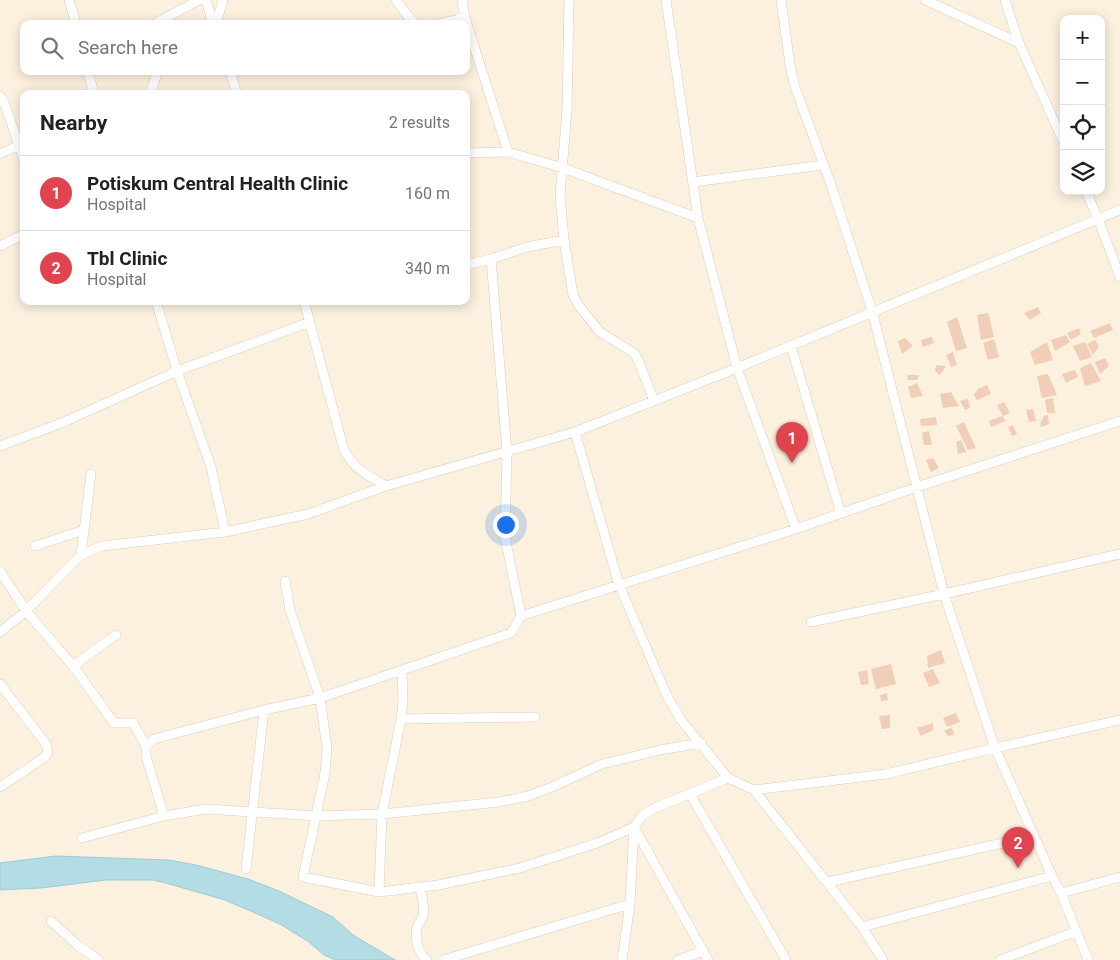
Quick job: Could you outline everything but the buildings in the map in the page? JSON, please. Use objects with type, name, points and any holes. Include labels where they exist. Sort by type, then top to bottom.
[{"type":"street","points":[[69,0],[75,20]]},
{"type":"street","points":[[162,20],[199,0]]},
{"type":"street","points":[[206,0],[213,20]]},
{"type":"street","points":[[216,20],[223,0]]},
{"type":"street","points":[[396,0],[412,20]]},
{"type":"street","points":[[456,20],[465,18],[462,0]]},
{"type":"street","points":[[569,0],[567,110],[560,194],[564,240],[573,294],[579,306],[600,332],[634,353],[654,401]]},
{"type":"street","points":[[666,0],[698,218],[737,368],[796,529]]},
{"type":"street","points":[[781,0],[795,87],[872,311],[944,594],[995,748],[1061,893],[1088,960]]},
{"type":"street","points":[[925,0],[1019,43]]},
{"type":"street","points":[[1005,0],[1019,43],[1060,133]]},
{"type":"street","points":[[470,34],[508,152]]},
{"type":"street","points":[[89,75],[93,90]]},
{"type":"street","points":[[151,90],[156,75]]},
{"type":"street","points":[[231,75],[236,90]]},
{"type":"street","points":[[0,96],[20,148]]},
{"type":"street","points":[[0,154],[19,145]]},
{"type":"street","points":[[470,153],[508,152],[563,168],[698,218]]},
{"type":"street","points":[[693,182],[823,165]]},
{"type":"street","points":[[1088,195],[1120,277]]},
{"type":"street","points":[[0,632],[26,611],[81,555],[102,546],[225,532],[308,514],[386,486],[576,432],[791,346],[1120,210]]},
{"type":"street","points":[[0,246],[20,236]]},
{"type":"street","points":[[470,264],[527,247],[564,240]]},
{"type":"street","points":[[146,746],[154,739],[264,710],[320,698],[511,633],[521,616],[505,537],[507,452],[490,259]]},
{"type":"street","points":[[157,305],[211,468],[225,532]]},
{"type":"street","points":[[307,305],[344,450],[350,460],[363,473],[386,486]]},
{"type":"street","points":[[0,446],[64,422],[178,371],[310,322]]},
{"type":"street","points":[[791,346],[841,514]]},
{"type":"street","points":[[521,616],[796,529],[917,486],[1120,421]]},
{"type":"street","points":[[576,432],[619,585],[667,696],[681,720],[728,778],[754,790],[828,882],[862,927],[883,960]]},
{"type":"street","points":[[81,555],[91,474]]},
{"type":"street","points":[[36,546],[84,530]]},
{"type":"street","points":[[811,622],[1120,554]]},
{"type":"street","points":[[0,571],[26,611],[73,666],[114,723],[134,723],[146,746],[146,756],[164,816]]},
{"type":"street","points":[[285,581],[290,610],[320,698],[327,748],[325,773],[303,877],[379,892],[438,885],[520,868],[600,842],[634,827],[643,815],[655,808],[728,778]]},
{"type":"street","points":[[73,666],[116,635]]},
{"type":"street","points":[[379,892],[382,814],[401,719],[403,701],[402,670]]},
{"type":"street","points":[[0,684],[46,744],[48,752],[45,757],[0,787]]},
{"type":"street","points":[[246,869],[264,710]]},
{"type":"street","points":[[401,719],[535,717]]},
{"type":"street","points":[[754,790],[886,774],[1120,720]]},
{"type":"street","points":[[82,838],[164,816],[206,808],[317,816],[382,814],[498,802],[528,796],[552,788],[602,764],[660,750],[701,743]]},
{"type":"street","points":[[690,794],[786,960]]},
{"type":"street","points":[[622,960],[630,904],[634,827]]},
{"type":"street","points":[[634,827],[708,960]]},
{"type":"street","points":[[828,882],[1034,836]]},
{"type":"street","points":[[862,927],[1052,876]]},
{"type":"street","points":[[1061,893],[1120,877]]},
{"type":"street","points":[[420,887],[423,915],[418,926],[416,942],[422,956],[427,960]]},
{"type":"street","points":[[443,960],[630,904]]},
{"type":"street","points":[[52,920],[76,944],[98,960]]},
{"type":"street","points":[[1000,960],[1077,931]]},
{"type":"street","points":[[678,960],[703,951]]},
{"type":"water","points":[[56,856],[169,860],[248,879],[279,891],[333,917],[353,935],[395,960],[335,960],[324,955],[309,942],[280,924],[246,909],[225,900],[153,880],[106,880],[41,888],[0,890],[0,863]]},
{"type":"place","name":"Potiskum Central Health Clinic","points":[[792,463]]},
{"type":"place","name":"Tbl Clinic","points":[[1018,868]]}]
